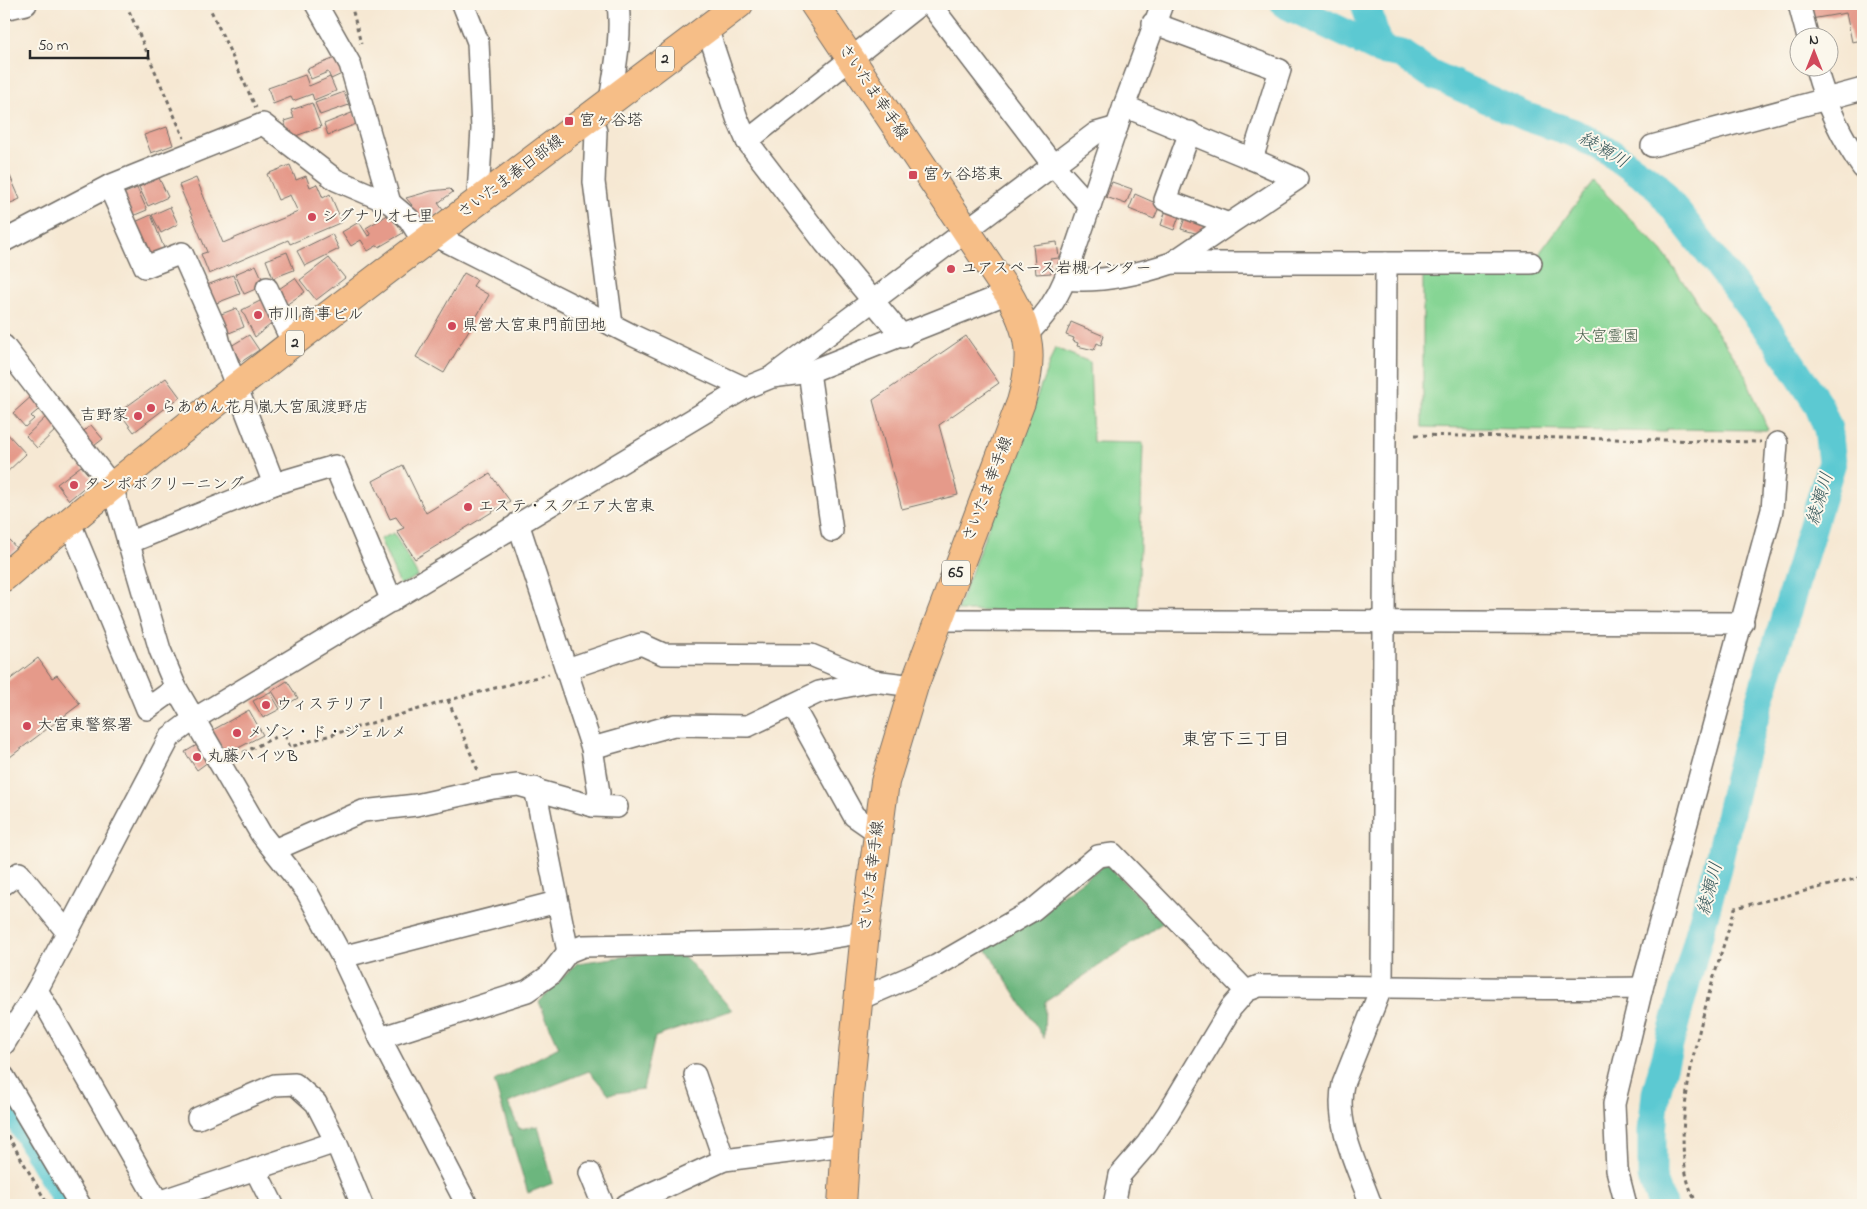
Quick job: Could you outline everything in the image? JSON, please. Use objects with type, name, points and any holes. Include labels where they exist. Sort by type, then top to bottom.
[{"type":"main road","name":"さいたま春日部線","points":[[4,577],[112,486],[238,386],[739,4]]},
{"type":"main road","name":"さいたま幸手線","points":[[814,4],[1008,293],[1027,334],[1029,368],[1023,393],[914,686],[885,782],[865,932],[842,1205]]},
{"type":"street","points":[[4,9],[26,4]]},
{"type":"street","points":[[316,4],[350,64],[390,203]]},
{"type":"street","points":[[463,4],[478,42],[482,129],[478,196],[482,199]]},
{"type":"street","points":[[612,325],[594,182],[596,132],[601,108],[617,57],[620,17],[618,4]]},
{"type":"street","points":[[747,141],[920,4]]},
{"type":"street","points":[[930,4],[1053,165],[1090,206]]},
{"type":"street","points":[[1027,334],[1040,322],[1056,300],[1065,279],[1153,23],[1162,4]]},
{"type":"street","points":[[1799,4],[1805,28]]},
{"type":"street","points":[[1153,23],[1280,70],[1252,160]]},
{"type":"street","points":[[707,28],[737,118],[747,141],[825,244],[903,337]]},
{"type":"street","points":[[1819,78],[1824,98],[1849,149],[1863,168]]},
{"type":"street","points":[[1652,146],[1863,89]]},
{"type":"street","points":[[1065,279],[1076,280],[1146,272],[1172,263],[1296,178],[1190,132],[1124,106]]},
{"type":"street","points":[[4,241],[109,186],[263,124],[336,180],[390,203],[429,239],[745,388]]},
{"type":"street","points":[[772,377],[1096,133],[1117,127]]},
{"type":"street","points":[[1190,132],[1164,200],[1229,224]]},
{"type":"street","points":[[109,186],[145,268],[182,253],[217,332],[274,484]]},
{"type":"street","points":[[1172,263],[1531,263]]},
{"type":"street","points":[[1371,1205],[1342,1121],[1340,1098],[1343,1084],[1382,986],[1386,622],[1386,263]]},
{"type":"street","points":[[267,288],[293,344]]},
{"type":"street","points":[[4,1044],[37,990],[170,738],[194,719],[745,388],[772,377],[809,372],[903,337],[1008,293]]},
{"type":"street","points":[[4,346],[112,486],[160,650],[176,688],[261,834],[307,892],[342,957],[380,1038],[467,1205]]},
{"type":"street","points":[[809,372],[832,531]]},
{"type":"street","points":[[1626,1205],[1617,1170],[1614,1104],[1642,988],[1743,623],[1772,510],[1777,443]]},
{"type":"street","points":[[128,543],[274,484],[334,466],[392,601]]},
{"type":"street","points":[[70,521],[146,708],[176,688]]},
{"type":"street","points":[[518,523],[592,748],[599,792],[593,806]]},
{"type":"street","points":[[939,620],[1743,623]]},
{"type":"street","points":[[566,669],[641,644],[663,654],[811,655],[873,681],[914,686]]},
{"type":"street","points":[[592,748],[674,725],[748,726],[820,692],[873,681]]},
{"type":"street","points":[[793,706],[854,816],[877,832]]},
{"type":"street","points":[[274,850],[363,810],[416,805],[486,789],[518,785],[535,788],[593,806],[617,807]]},
{"type":"street","points":[[535,788],[556,902],[568,952]]},
{"type":"street","points":[[859,999],[936,966],[1033,910],[1098,856],[1112,854],[1246,991]]},
{"type":"street","points":[[4,884],[19,873],[67,932]]},
{"type":"street","points":[[342,957],[556,902]]},
{"type":"street","points":[[380,1038],[527,991],[550,975],[568,952],[583,946],[804,942],[865,932]]},
{"type":"street","points":[[1114,1205],[1120,1175],[1146,1144],[1168,1113],[1231,1008],[1246,991],[1259,986],[1382,986],[1508,990],[1642,988]]},
{"type":"street","points":[[37,990],[155,1204],[202,1197],[255,1169],[336,1142]]},
{"type":"street","points":[[695,1075],[724,1160]]},
{"type":"street","points":[[4,1076],[80,1205]]},
{"type":"street","points":[[198,1118],[275,1084],[295,1084],[316,1103],[336,1142],[362,1205]]},
{"type":"street","points":[[626,1205],[724,1160],[846,1145]]},
{"type":"street","points":[[255,1169],[274,1205]]},
{"type":"street","points":[[590,1173],[603,1205]]},
{"type":"path","points":[[126,4],[190,153]]},
{"type":"path","points":[[208,4],[263,124]]},
{"type":"path","points":[[1415,435],[1777,443]]},
{"type":"path","points":[[220,764],[284,733],[290,747],[448,700],[566,669]]},
{"type":"path","points":[[448,700],[486,789]]},
{"type":"path","points":[[1698,1205],[1692,1195],[1682,1148],[1687,1087],[1714,980],[1735,908],[1863,877]]},
{"type":"path","points":[[4,1129],[48,1205]]},
{"type":"green space","name":"大宮霊園","points":[[1593,181],[1662,251],[1743,370],[1768,430],[1666,429],[1666,432],[1423,427],[1423,272],[1540,271],[1541,251]]},
{"type":"green space","points":[[1055,348],[1090,362],[1093,442],[1143,443],[1138,611],[957,611]]},
{"type":"green space","points":[[394,533],[418,576],[400,585],[380,539]]},
{"type":"green space","points":[[1106,864],[1164,922],[1045,1002],[1044,1038],[986,949]]},
{"type":"green space","points":[[678,949],[732,1010],[655,1037],[643,1089],[609,1094],[589,1071],[508,1103],[519,1129],[538,1126],[553,1183],[528,1193],[494,1081],[559,1047],[539,1002],[577,963]]},
{"type":"building","points":[[1808,4],[1863,4],[1863,40],[1852,42],[1846,13],[1811,19]]},
{"type":"building","points":[[338,57],[344,73],[331,79],[328,72],[311,79],[307,69]]},
{"type":"building","points":[[305,75],[309,86],[330,77],[336,91],[314,100],[312,94],[293,101],[291,97],[273,104],[268,88]]},
{"type":"building","points":[[344,92],[349,105],[320,115],[315,103]]},
{"type":"building","points":[[312,103],[321,127],[290,138],[284,121],[294,118],[291,110]]},
{"type":"building","points":[[354,112],[359,123],[328,135],[324,124]]},
{"type":"building","points":[[167,127],[173,145],[151,153],[144,135]]},
{"type":"building","name":"シグナリオ七里","points":[[290,165],[296,180],[306,176],[310,187],[317,184],[323,198],[330,194],[342,222],[290,244],[288,240],[209,274],[201,254],[207,252],[179,185],[196,178],[223,243],[298,212],[290,195],[278,200],[267,174]]},
{"type":"building","points":[[10,176],[20,199],[4,206],[4,179]]},
{"type":"building","points":[[159,178],[168,197],[148,206],[139,187]]},
{"type":"building","points":[[1112,182],[1132,189],[1126,204],[1106,197]]},
{"type":"building","points":[[137,188],[147,210],[130,217],[120,195]]},
{"type":"building","points":[[450,189],[453,192],[438,203],[443,210],[422,225],[410,208],[412,205],[406,198],[431,191]]},
{"type":"building","points":[[1135,194],[1160,205],[1154,219],[1129,209]]},
{"type":"building","points":[[170,207],[178,224],[161,233],[152,215]]},
{"type":"building","points":[[1167,207],[1181,211],[1174,230],[1161,225]]},
{"type":"building","points":[[391,213],[403,233],[379,247],[378,245],[368,251],[361,240],[351,246],[342,232],[359,222],[368,236],[371,235],[366,228]]},
{"type":"building","points":[[151,215],[166,253],[148,260],[133,223]]},
{"type":"building","points":[[1186,215],[1208,228],[1204,227],[1202,235],[1181,229]]},
{"type":"building","points":[[332,234],[339,249],[305,266],[297,251]]},
{"type":"building","points":[[1057,242],[1059,258],[1050,259],[1051,273],[1036,274],[1033,245]]},
{"type":"building","points":[[287,252],[294,270],[273,278],[266,260]]},
{"type":"building","points":[[329,258],[345,278],[316,300],[300,280]]},
{"type":"building","points":[[256,265],[265,285],[244,294],[235,274]]},
{"type":"building","name":"県営大宮東門前団地","points":[[464,273],[477,280],[473,286],[489,295],[444,373],[416,357]]},
{"type":"building","points":[[233,275],[240,294],[214,304],[207,285]]},
{"type":"building","points":[[295,278],[305,292],[283,307],[273,293]]},
{"type":"building","name":"市川商事ビル","points":[[264,299],[275,321],[255,337],[242,310]]},
{"type":"building","points":[[237,308],[244,327],[224,335],[216,316]]},
{"type":"building","points":[[1071,322],[1104,336],[1101,345],[1097,343],[1094,350],[1077,346],[1078,343],[1073,341],[1074,338],[1066,335]]},
{"type":"building","points":[[249,335],[259,350],[241,362],[231,346]]},
{"type":"building","points":[[966,336],[999,383],[939,425],[958,495],[902,509],[873,400]]},
{"type":"building","points":[[166,378],[180,397],[134,432],[119,412]]},
{"type":"building","points":[[33,395],[43,406],[31,416],[34,419],[25,427],[13,413]]},
{"type":"building","points":[[48,415],[59,427],[37,448],[26,436]]},
{"type":"building","points":[[91,425],[103,439],[90,449],[79,435]]},
{"type":"building","points":[[4,430],[26,454],[4,475]]},
{"type":"building","name":"エステ・スクエア大宮東","points":[[403,465],[426,513],[490,474],[510,501],[415,559],[397,531],[404,528],[396,517],[390,519],[373,481]]},
{"type":"building","points":[[81,466],[93,480],[69,500],[57,484]]},
{"type":"building","points":[[4,534],[17,549],[4,561]]},
{"type":"building","name":"大宮東警察署","points":[[38,658],[52,678],[57,675],[80,704],[10,757],[4,748],[4,684]]},
{"type":"building","points":[[287,681],[298,698],[282,707],[272,691]]},
{"type":"building","name":"ウィステリアⅠ","points":[[270,692],[280,709],[263,718],[253,701]]},
{"type":"building","name":"メゾン・ド・ジェルメ","points":[[249,710],[263,735],[225,755],[211,731]]},
{"type":"building","name":"丸藤ハイツB","points":[[197,745],[208,762],[197,770],[185,752]]},
{"type":"waterway","name":"綾瀬川","points":[[1285,4],[1380,50],[1402,54],[1427,72],[1527,117],[1574,133],[1608,151],[1655,184],[1772,334],[1818,404],[1828,429],[1832,462],[1744,753],[1716,872],[1656,1093],[1652,1131],[1652,1177],[1662,1205]]},
{"type":"waterway","name":"綾瀬川","points":[[1365,4],[1380,50]]},
{"type":"waterway","points":[[4,1105],[62,1205]]},
{"type":"place","name":"宮ヶ谷塔","points":[[569,121]]},
{"type":"place","name":"宮ヶ谷塔東","points":[[913,175]]},
{"type":"place","name":"シグナリオ七里","points":[[312,217]]},
{"type":"place","name":"ユアスペース岩槻インター","points":[[951,269]]},
{"type":"place","name":"市川商事ビル","points":[[258,315]]},
{"type":"place","name":"県営大宮東門前団地","points":[[452,326]]},
{"type":"place","name":"らあめん花月嵐大宮風渡野店","points":[[151,408]]},
{"type":"place","name":"吉野家","points":[[138,416]]},
{"type":"place","name":"タンポポクリーニング","points":[[74,485]]},
{"type":"place","name":"エステ・スクエア大宮東","points":[[468,507]]},
{"type":"place","name":"ウィステリアⅠ","points":[[266,705]]},
{"type":"place","name":"大宮東警察署","points":[[27,726]]},
{"type":"place","name":"メゾン・ド・ジェルメ","points":[[237,733]]},
{"type":"place","name":"丸藤ハイツB","points":[[197,757]]},
{"type":"district","name":"東宮下三丁目","points":[[1236,741]]}]
